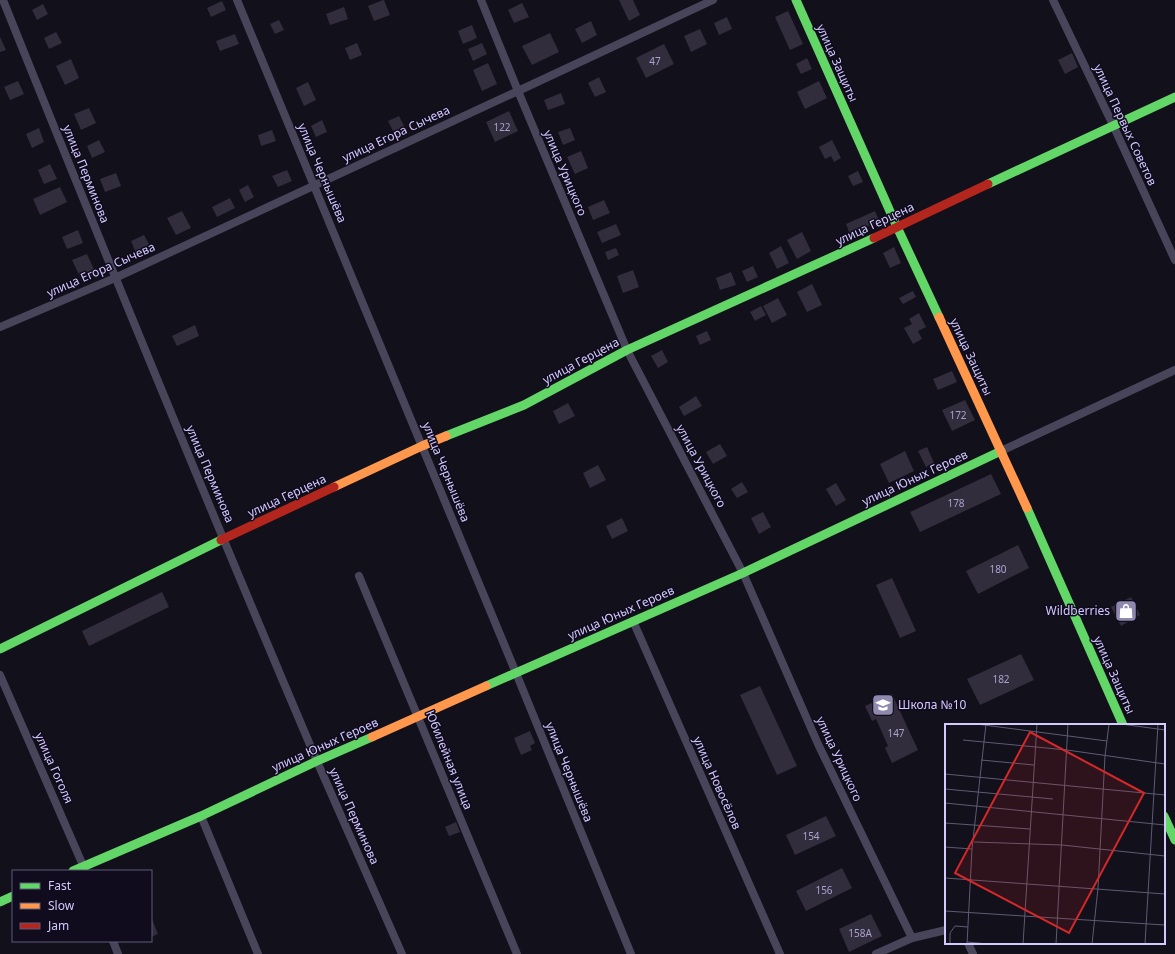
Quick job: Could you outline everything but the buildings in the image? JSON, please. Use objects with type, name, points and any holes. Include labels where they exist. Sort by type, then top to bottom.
[{"type":"street","name":"улица Перминова","points":[[3,0],[115,278],[224,539],[317,761],[402,954]]},
{"type":"street","name":"улица Чернышёва","points":[[237,0],[631,954]]},
{"type":"street","name":"улица Урицкого","points":[[481,0],[518,92],[627,350],[743,573],[818,744],[912,938]]},
{"type":"street","name":"улица Егора Сычева","points":[[0,327],[115,278],[518,92],[712,0]]},
{"type":"street","name":"улица Защиты","points":[[796,0],[897,227],[1001,451],[1123,724]]},
{"type":"street","name":"улица Первых Советов","points":[[1052,0],[1175,260]]},
{"type":"street","name":"улица Герцена","points":[[0,649],[224,539],[422,446],[524,405],[627,350],[897,227],[1112,125],[1175,98]]},
{"type":"street","name":"улица Юных Героев","points":[[85,869],[317,761],[743,573],[1175,370]]},
{"type":"street","name":"Юбилейная улица","points":[[359,576],[516,954]]},
{"type":"street","name":"улица Новосёлов","points":[[633,621],[780,954]]},
{"type":"street","name":"улица Гоголя","points":[[0,675],[85,869]]},
{"type":"street","points":[[200,816],[258,954]]},
{"type":"street","points":[[1168,822],[1175,840]]},
{"type":"street","points":[[0,902],[12,896]]},
{"type":"street","points":[[876,954],[912,938],[945,930]]},
{"type":"street","points":[[113,942],[118,954]]},
{"type":"street","points":[[968,944],[973,954]]},
{"type":"traffic: fast","points":[[796,0],[897,227],[939,317]]},
{"type":"traffic: fast","points":[[988,184],[1175,97]]},
{"type":"traffic: fast","points":[[446,436],[524,405],[627,350],[874,238]]},
{"type":"traffic: fast","points":[[486,686],[743,573],[1001,451]]},
{"type":"traffic: fast","points":[[1027,508],[1123,724]]},
{"type":"traffic: fast","points":[[0,649],[221,540]]},
{"type":"traffic: fast","points":[[75,870],[201,816],[317,761],[372,737]]},
{"type":"traffic: fast","points":[[1165,818],[1175,840]]},
{"type":"traffic: fast","points":[[0,902],[12,896]]},
{"type":"traffic: slow","points":[[939,317],[1027,508]]},
{"type":"traffic: slow","points":[[334,487],[446,436]]},
{"type":"traffic: slow","points":[[372,737],[486,686]]},
{"type":"traffic: jam","points":[[874,238],[988,184]]},
{"type":"traffic: jam","points":[[221,540],[334,487]]},
{"type":"place","name":"Wildberries","points":[[1126,611]]},
{"type":"place","name":"Школа №10","points":[[883,705]]}]
